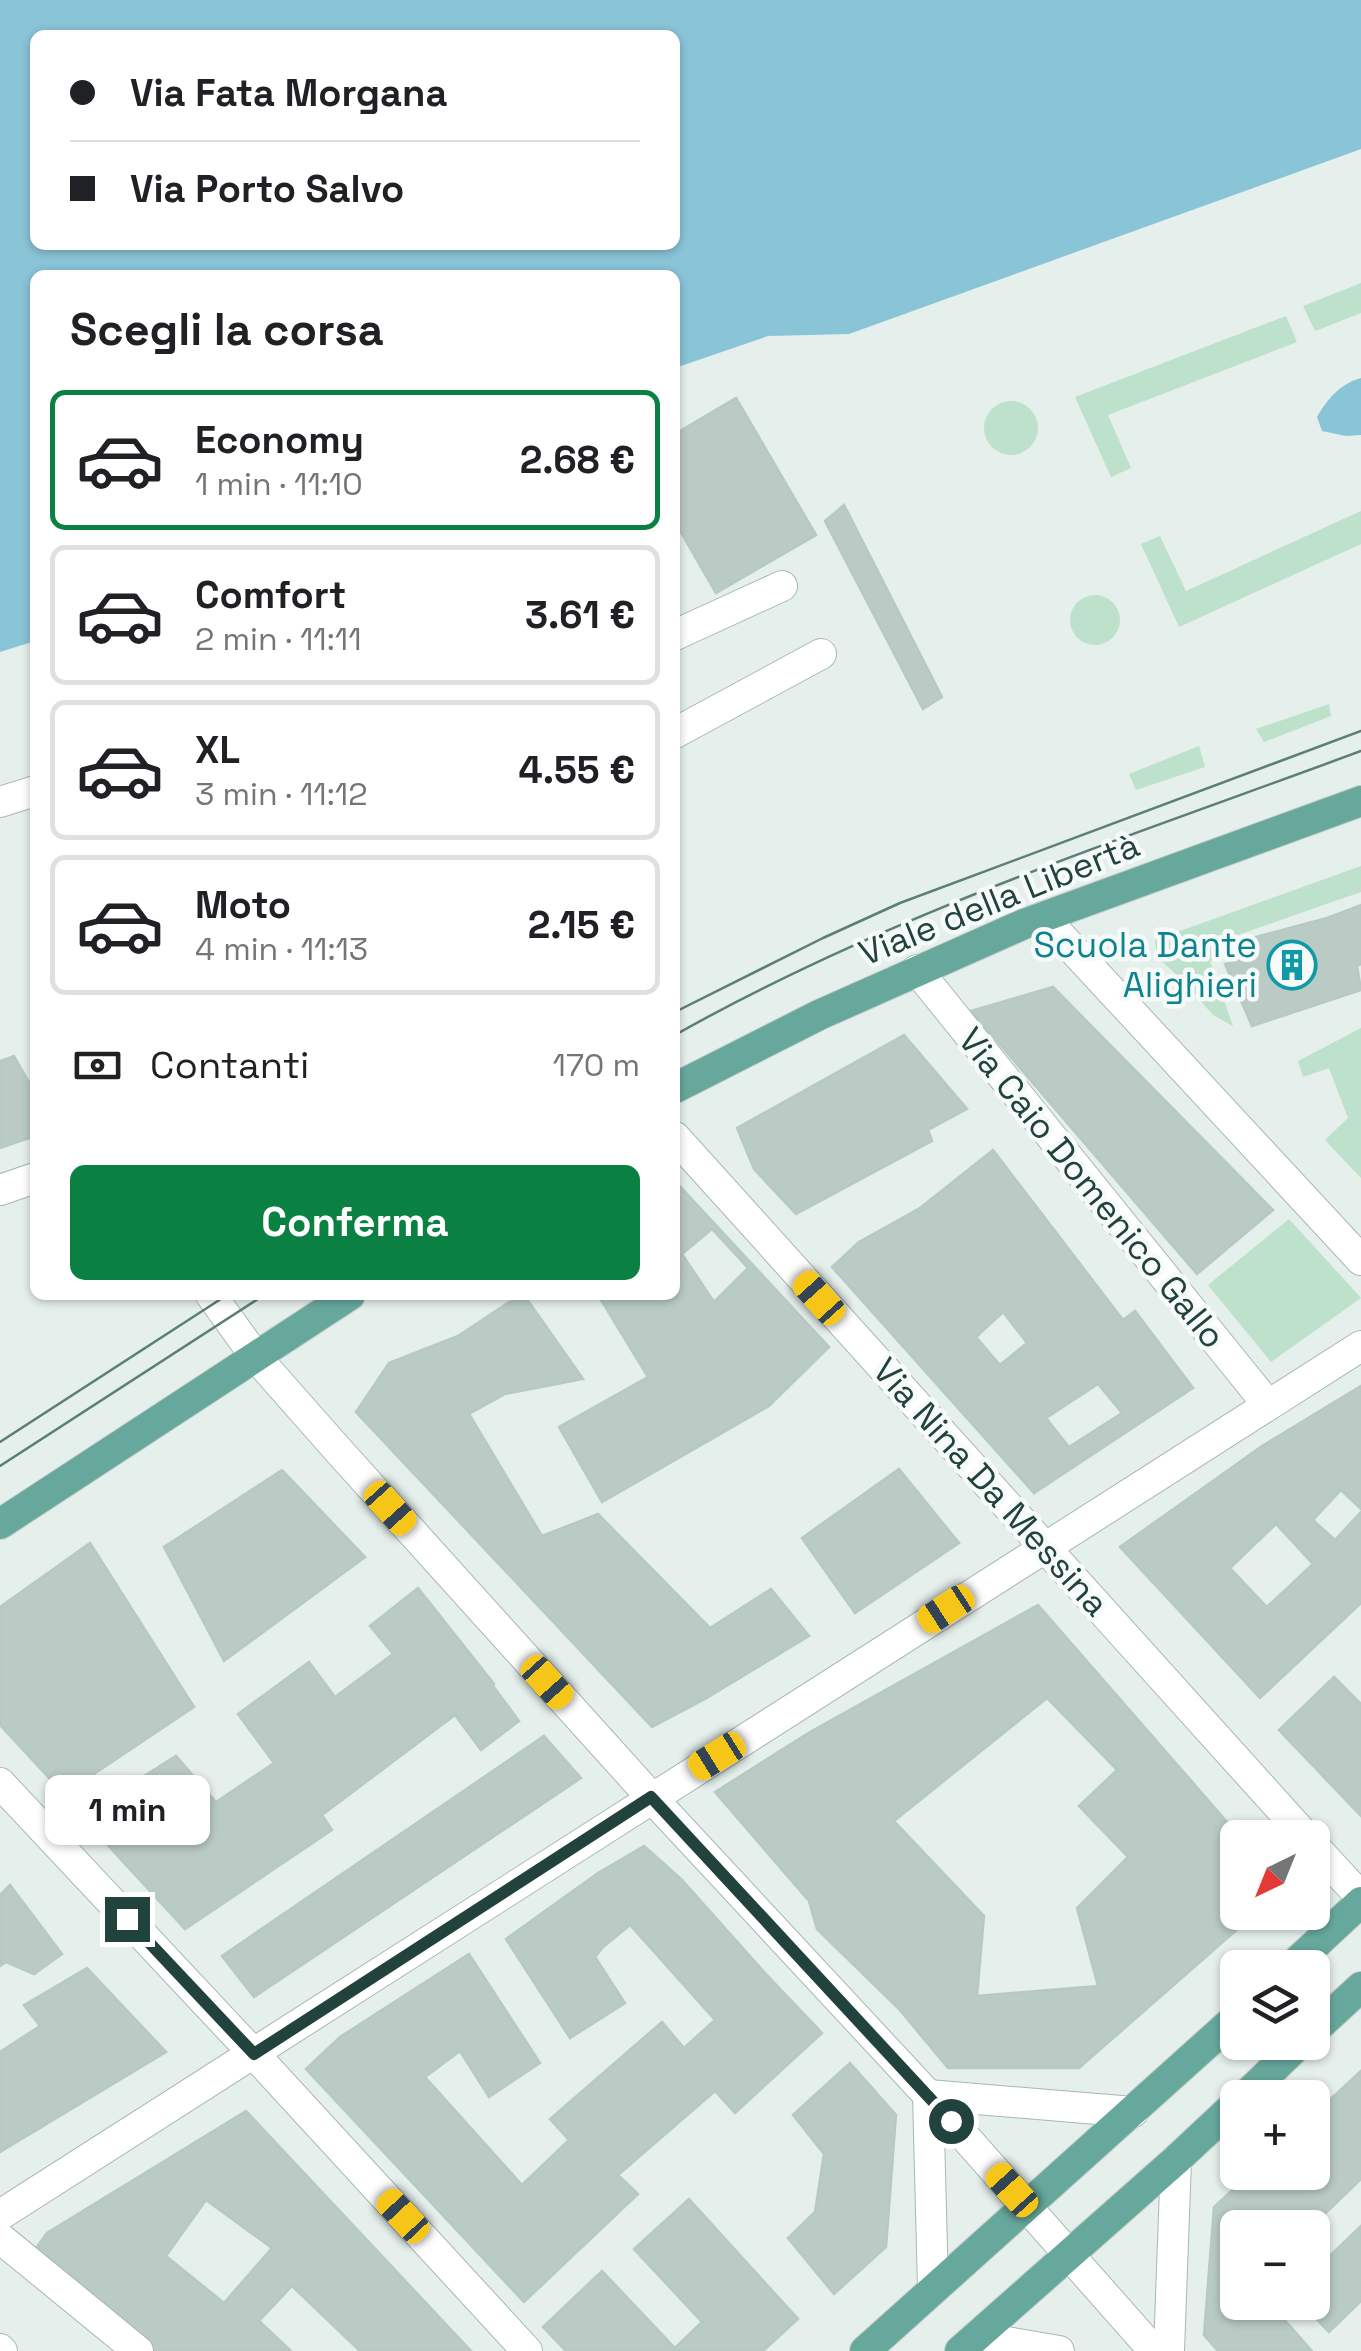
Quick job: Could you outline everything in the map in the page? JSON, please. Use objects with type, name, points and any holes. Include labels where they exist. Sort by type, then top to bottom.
[{"type":"main road","name":"Viale della Libertà","points":[[680,1085],[917,970],[1043,918],[1361,801]]},
{"type":"main road","points":[[0,1524],[342,1300]]},
{"type":"main road","points":[[1309,1950],[1361,1900]]},
{"type":"main road","points":[[1330,2015],[1361,1987]]},
{"type":"main road","points":[[865,2351],[1220,2033]]},
{"type":"main road","points":[[1261,2080],[1283,2060]]},
{"type":"main road","points":[[968,2344],[1220,2119]]},
{"type":"street","points":[[680,634],[782,586]]},
{"type":"street","points":[[680,730],[820,654]]},
{"type":"street","points":[[0,802],[30,793]]},
{"type":"street","points":[[1043,918],[1361,1260]]},
{"type":"street","name":"Via Caio Domenico Gallo","points":[[917,970],[1268,1404]]},
{"type":"street","name":"Via Nina Da Messina","points":[[680,1144],[1291,1820]]},
{"type":"street","points":[[0,1190],[30,1180]]},
{"type":"street","points":[[215,1300],[255,1356],[651,1797],[928,2095],[1154,2351]]},
{"type":"street","points":[[0,2215],[1361,1346]]},
{"type":"street","points":[[0,1783],[527,2351]]},
{"type":"street","points":[[1330,1865],[1361,1900]]},
{"type":"street","points":[[928,2095],[1134,2112]]},
{"type":"street","points":[[928,2095],[933,2288]]},
{"type":"street","points":[[1168,2351],[1176,2160]]},
{"type":"street","points":[[0,2238],[138,2351]]},
{"type":"street","points":[[968,2344],[1059,2351]]},
{"type":"green space","points":[[1361,283],[1361,313],[1315,331],[1303,306]]},
{"type":"green space","points":[[1286,316],[1297,342],[1108,415],[1131,468],[1111,477],[1075,397]]},
{"type":"green space","points":[[1011,401],[1030,409],[1038,428],[1030,447],[1011,455],[992,447],[984,428],[992,409]]},
{"type":"green space","points":[[1361,511],[1361,544],[1179,627],[1141,544],[1160,536],[1186,591]]},
{"type":"green space","points":[[1095,595],[1113,602],[1120,620],[1113,638],[1095,645],[1077,638],[1070,620],[1077,602]]},
{"type":"green space","points":[[1329,704],[1331,716],[1264,742],[1256,729]]},
{"type":"green space","points":[[1199,746],[1205,767],[1136,790],[1129,774]]},
{"type":"green space","points":[[1361,866],[1361,892],[1238,935],[1241,950],[1210,961],[1233,1026],[1213,1015],[1157,957],[1155,940]]},
{"type":"green space","points":[[1361,1028],[1361,1178],[1325,1140],[1348,1118],[1329,1068],[1303,1077],[1298,1061]]},
{"type":"green space","points":[[1289,1219],[1361,1298],[1271,1362],[1208,1285]]},
{"type":"water","points":[[0,0],[1361,0],[1361,149],[849,334],[768,336],[680,366],[680,270],[30,270],[30,643],[0,652]]},
{"type":"water","points":[[1361,378],[1361,435],[1322,431],[1317,417],[1326,404],[1341,388]]},
{"type":"building","points":[[736,398],[816,535],[716,593],[680,531],[680,431]]},
{"type":"building","points":[[844,505],[942,697],[923,709],[825,521]]},
{"type":"building","name":"Scuola Dante Alighieri","points":[[1361,905],[1361,964],[1357,966],[1361,990],[1252,1026],[1225,964],[1245,958],[1237,942]]},
{"type":"building","points":[[1053,987],[1273,1210],[1197,1274],[971,1011]]},
{"type":"building","points":[[904,1035],[967,1109],[928,1130],[932,1141],[796,1214],[754,1169],[737,1128]]},
{"type":"building","points":[[14,1056],[30,1084],[30,1138],[0,1148],[0,1061]]},
{"type":"building","points":[[993,1150],[1123,1320],[1135,1311],[1193,1388],[1034,1493],[832,1267],[859,1242],[920,1208]],"holes":[[[1003,1312],[1027,1343],[1000,1365],[976,1337]],[[1098,1384],[1122,1413],[1069,1447],[1046,1418]]]},
{"type":"building","points":[[680,1186],[829,1347],[769,1406],[602,1502],[559,1427],[648,1377],[601,1300],[680,1300]],"holes":[[[712,1229],[748,1268],[714,1302],[682,1254]]]},
{"type":"building","points":[[512,1300],[528,1300],[583,1379],[505,1394],[469,1414],[542,1536],[598,1514],[710,1628],[771,1589],[809,1636],[652,1727],[356,1412],[389,1363],[458,1336]]},
{"type":"building","points":[[1361,1386],[1361,1509],[1341,1490],[1313,1520],[1335,1540],[1361,1512],[1361,1603],[1260,1698],[1120,1547],[1262,1446]],"holes":[[[1276,1524],[1313,1564],[1267,1607],[1230,1568]]]},
{"type":"building","points":[[899,1469],[959,1543],[855,1613],[802,1538]]},
{"type":"building","points":[[282,1470],[365,1557],[224,1661],[164,1547]]},
{"type":"building","points":[[90,1543],[194,1707],[64,1794],[0,1725],[0,1607]]},
{"type":"building","points":[[418,1588],[519,1721],[481,1750],[455,1715],[322,1815],[332,1830],[185,1929],[81,1816],[176,1756],[216,1802],[274,1763],[238,1714],[309,1662],[335,1697],[393,1654],[370,1626]]},
{"type":"building","points":[[1038,1605],[1225,1820],[1220,1820],[1220,1930],[1236,1930],[1079,2068],[948,2068],[899,2009],[817,1929],[809,1901],[715,1792],[810,1732]],"holes":[[[1047,1698],[1117,1770],[1079,1806],[1128,1857],[1077,1908],[1098,1986],[977,1996],[984,1916],[894,1821]]]},
{"type":"building","points":[[1334,1677],[1361,1704],[1361,1816],[1279,1730]]},
{"type":"building","points":[[544,1736],[581,1778],[254,1997],[222,1956]]},
{"type":"building","points":[[644,1846],[681,1879],[822,2033],[735,2113],[715,2091],[618,2175],[638,2194],[524,2302],[306,2069],[340,2037],[469,1954],[540,2063],[489,2097],[460,2051],[425,2077],[522,2185],[569,2140],[550,2119],[662,2022],[684,2048],[715,2020],[630,1925],[595,1957],[625,2003],[570,2038],[506,1939],[598,1873]]},
{"type":"building","points":[[10,1885],[62,1954],[34,1974],[6,1962],[0,1966],[0,1895]]},
{"type":"building","points":[[87,1968],[166,2052],[0,2152],[0,2052],[40,2026],[24,2005]]},
{"type":"building","points":[[850,2063],[896,2115],[886,2247],[834,2294],[788,2238],[815,2212],[824,2154],[793,2115]]},
{"type":"building","points":[[1361,2071],[1361,2179],[1329,2210],[1220,2210],[1220,2320],[1285,2320],[1312,2351],[1218,2351],[1204,2335],[1214,2207],[1232,2190],[1330,2190],[1330,2099]]},
{"type":"building","points":[[246,2111],[471,2351],[360,2351],[292,2286],[259,2321],[291,2351],[154,2351],[31,2255],[47,2233]],"holes":[[[206,2200],[272,2248],[224,2303],[166,2256]]]},
{"type":"building","points":[[689,2199],[798,2319],[763,2351],[566,2351],[543,2327],[602,2271],[675,2348],[702,2322],[634,2249]]},
{"type":"building","points":[[1361,2226],[1361,2301],[1329,2332],[1317,2320],[1330,2320],[1330,2256]]},
{"type":"tram line","points":[[680,1010],[900,903],[1361,731]]},
{"type":"tram line","points":[[680,1032],[757,991],[926,914],[1361,751]]},
{"type":"tram line","points":[[0,1442],[219,1300]]},
{"type":"tram line","points":[[0,1466],[256,1300]]},
{"type":"place","name":"Scuola Dante Alighieri","points":[[1292,965]]},
{"type":"route","points":[[127,1919],[254,2054],[651,1797],[951,2121]]}]
